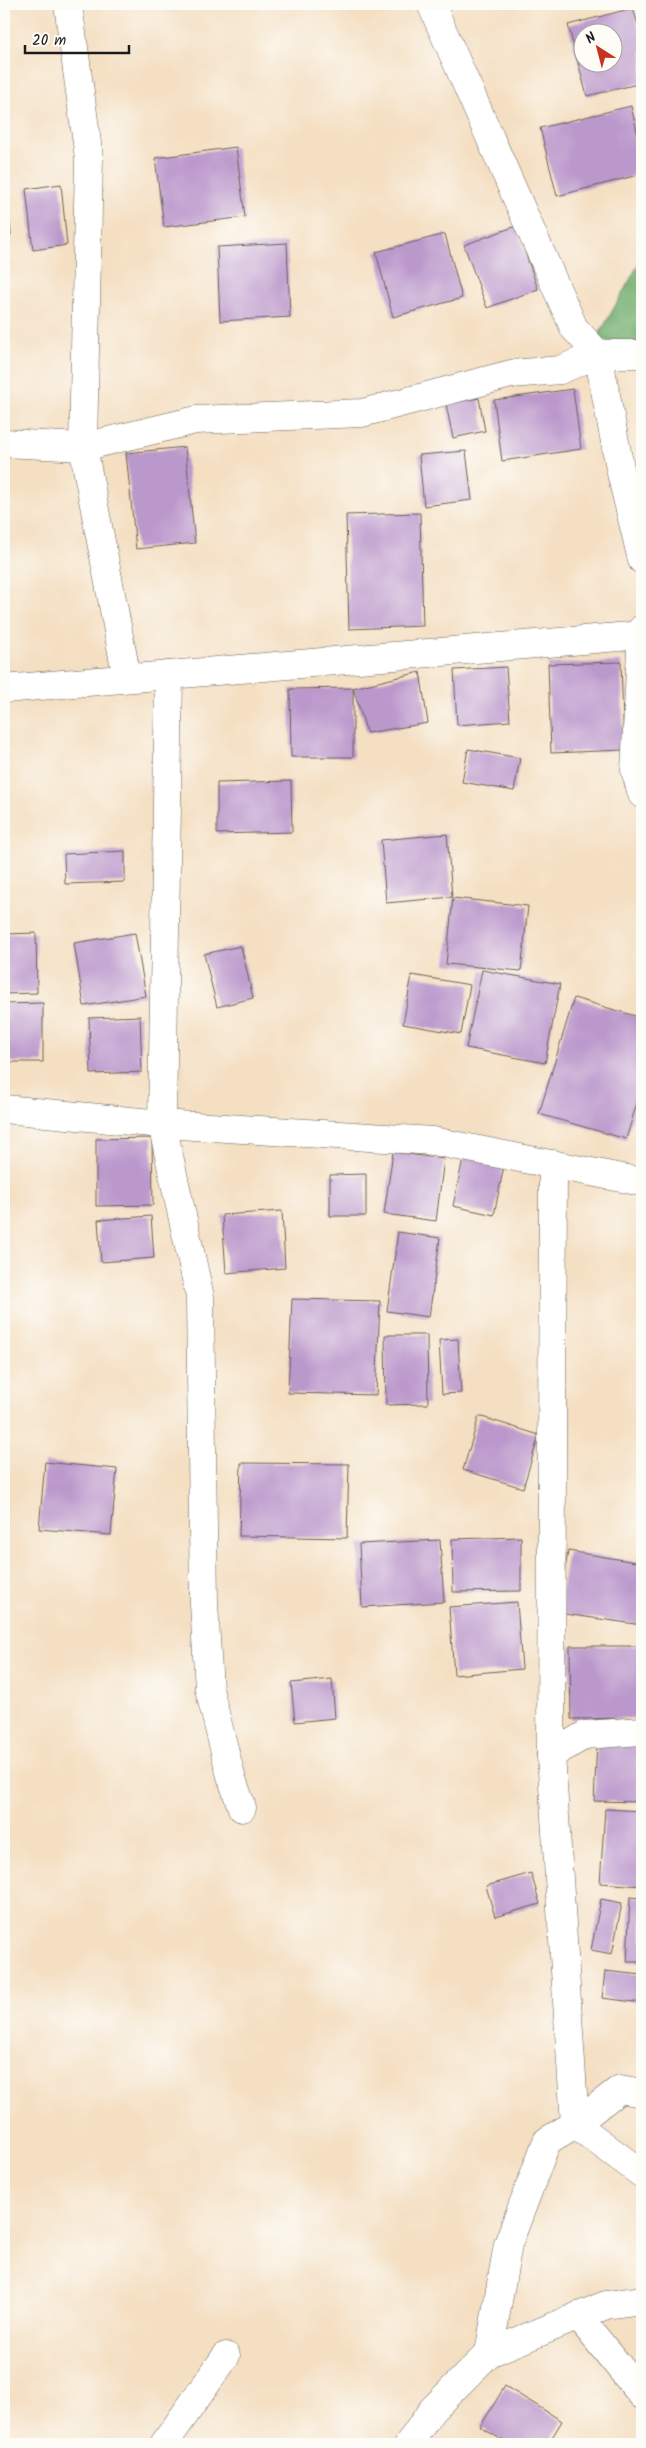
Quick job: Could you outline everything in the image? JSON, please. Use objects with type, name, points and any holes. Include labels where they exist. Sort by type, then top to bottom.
[{"type":"street","points":[[68,4],[89,158],[83,446],[128,678]]},
{"type":"street","points":[[431,4],[574,328],[598,354],[621,473],[642,560]]},
{"type":"street","points":[[4,443],[83,446],[196,420],[362,413],[511,374],[560,370],[598,354],[642,354]]},
{"type":"street","points":[[642,629],[635,770],[642,794]]},
{"type":"street","points":[[4,689],[642,635]]},
{"type":"street","points":[[169,675],[162,1124],[200,1297],[204,1603],[209,1690],[231,1776],[242,1808]]},
{"type":"street","points":[[4,1109],[162,1124],[433,1142],[642,1182]]},
{"type":"street","points":[[553,1164],[551,1755],[575,2124],[642,2174]]},
{"type":"street","points":[[551,1755],[585,1735],[642,1731]]},
{"type":"street","points":[[489,2353],[508,2244],[547,2141],[575,2124],[620,2089],[642,2093]]},
{"type":"street","points":[[409,2444],[432,2410],[489,2353],[606,2305],[642,2300]]},
{"type":"street","points":[[578,2316],[642,2395]]},
{"type":"street","points":[[164,2444],[226,2356]]},
{"type":"green space","points":[[642,258],[642,343],[596,340]]},
{"type":"building","points":[[633,8],[642,38],[642,83],[587,96],[581,72],[624,72],[624,22],[579,22]]},
{"type":"building","points":[[574,23],[574,47],[568,25]]},
{"type":"building","points":[[631,106],[642,153],[642,174],[557,196],[540,128]]},
{"type":"building","points":[[236,147],[245,217],[164,227],[155,158]]},
{"type":"building","points":[[61,184],[67,245],[33,250],[26,189]]},
{"type":"building","points":[[6,186],[11,235],[4,236],[4,187]]},
{"type":"building","points":[[516,226],[538,289],[487,308],[464,245]]},
{"type":"building","points":[[445,234],[462,298],[393,317],[376,252]]},
{"type":"building","points":[[287,243],[290,317],[220,321],[217,247]]},
{"type":"building","points":[[642,383],[642,406],[641,406],[639,384]]},
{"type":"building","points":[[573,389],[581,449],[502,461],[494,400]]},
{"type":"building","points":[[479,398],[485,431],[453,438],[446,404]]},
{"type":"building","points":[[185,447],[195,543],[136,549],[126,453]]},
{"type":"building","points":[[466,451],[472,500],[424,506],[419,455]]},
{"type":"building","points":[[420,513],[423,626],[349,629],[346,515]]},
{"type":"building","points":[[621,662],[624,750],[551,753],[548,664]]},
{"type":"building","points":[[506,667],[510,721],[457,725],[454,670]]},
{"type":"building","points":[[420,672],[428,723],[367,733],[353,688]]},
{"type":"building","points":[[353,688],[353,757],[291,757],[290,689]]},
{"type":"building","points":[[468,749],[520,758],[514,791],[462,782]]},
{"type":"building","points":[[291,781],[292,832],[217,834],[217,783]]},
{"type":"building","points":[[447,834],[452,897],[386,903],[381,840]]},
{"type":"building","points":[[125,851],[125,882],[65,884],[64,854]]},
{"type":"building","points":[[453,898],[528,906],[521,971],[446,964]]},
{"type":"building","points":[[36,933],[37,993],[4,994],[4,934]]},
{"type":"building","points":[[135,933],[146,996],[84,1006],[74,943]]},
{"type":"building","points":[[241,946],[253,998],[217,1007],[204,954]]},
{"type":"building","points":[[482,970],[560,984],[545,1063],[466,1048]]},
{"type":"building","points":[[412,975],[470,985],[461,1034],[403,1024]]},
{"type":"building","points":[[574,998],[642,1018],[642,1086],[626,1139],[539,1114]]},
{"type":"building","points":[[43,1003],[43,1062],[4,1062],[4,1004]]},
{"type":"building","points":[[140,1016],[142,1072],[91,1074],[89,1018]]},
{"type":"building","points":[[152,1138],[153,1205],[96,1206],[96,1139]]},
{"type":"building","points":[[465,1149],[506,1156],[494,1215],[453,1206]]},
{"type":"building","points":[[393,1152],[444,1159],[436,1221],[384,1214]]},
{"type":"building","points":[[366,1174],[366,1216],[330,1216],[330,1175]]},
{"type":"building","points":[[282,1211],[285,1268],[226,1273],[222,1215]]},
{"type":"building","points":[[151,1216],[154,1258],[101,1262],[98,1220]]},
{"type":"building","points":[[398,1232],[440,1238],[429,1317],[387,1311]]},
{"type":"building","points":[[292,1299],[380,1301],[376,1395],[288,1393]]},
{"type":"building","points":[[385,1335],[427,1335],[428,1404],[386,1405]]},
{"type":"building","points":[[458,1339],[461,1393],[442,1394],[439,1340]]},
{"type":"building","points":[[479,1416],[539,1435],[523,1488],[463,1470]]},
{"type":"building","points":[[45,1462],[117,1469],[111,1535],[39,1529]]},
{"type":"building","points":[[241,1463],[349,1464],[347,1538],[239,1536]]},
{"type":"building","points":[[521,1537],[521,1591],[453,1592],[452,1539]]},
{"type":"building","points":[[440,1540],[444,1602],[362,1607],[359,1544]]},
{"type":"building","points":[[568,1551],[642,1563],[642,1625],[558,1613]]},
{"type":"building","points":[[517,1602],[522,1669],[454,1675],[449,1607]]},
{"type":"building","points":[[570,1646],[642,1646],[642,1718],[571,1719]]},
{"type":"building","points":[[332,1679],[335,1718],[295,1722],[291,1683]]},
{"type":"building","points":[[597,1742],[642,1743],[642,1802],[594,1801]]},
{"type":"building","points":[[605,1809],[642,1811],[642,1886],[600,1883]]},
{"type":"building","points":[[531,1873],[540,1904],[495,1917],[486,1886]]},
{"type":"building","points":[[630,1897],[642,1898],[642,1962],[627,1962]]},
{"type":"building","points":[[601,1899],[622,1903],[612,1954],[591,1950]]},
{"type":"building","points":[[605,1971],[642,1975],[642,2003],[602,1998]]},
{"type":"building","points":[[505,2386],[562,2421],[548,2444],[509,2444],[480,2427]]}]
